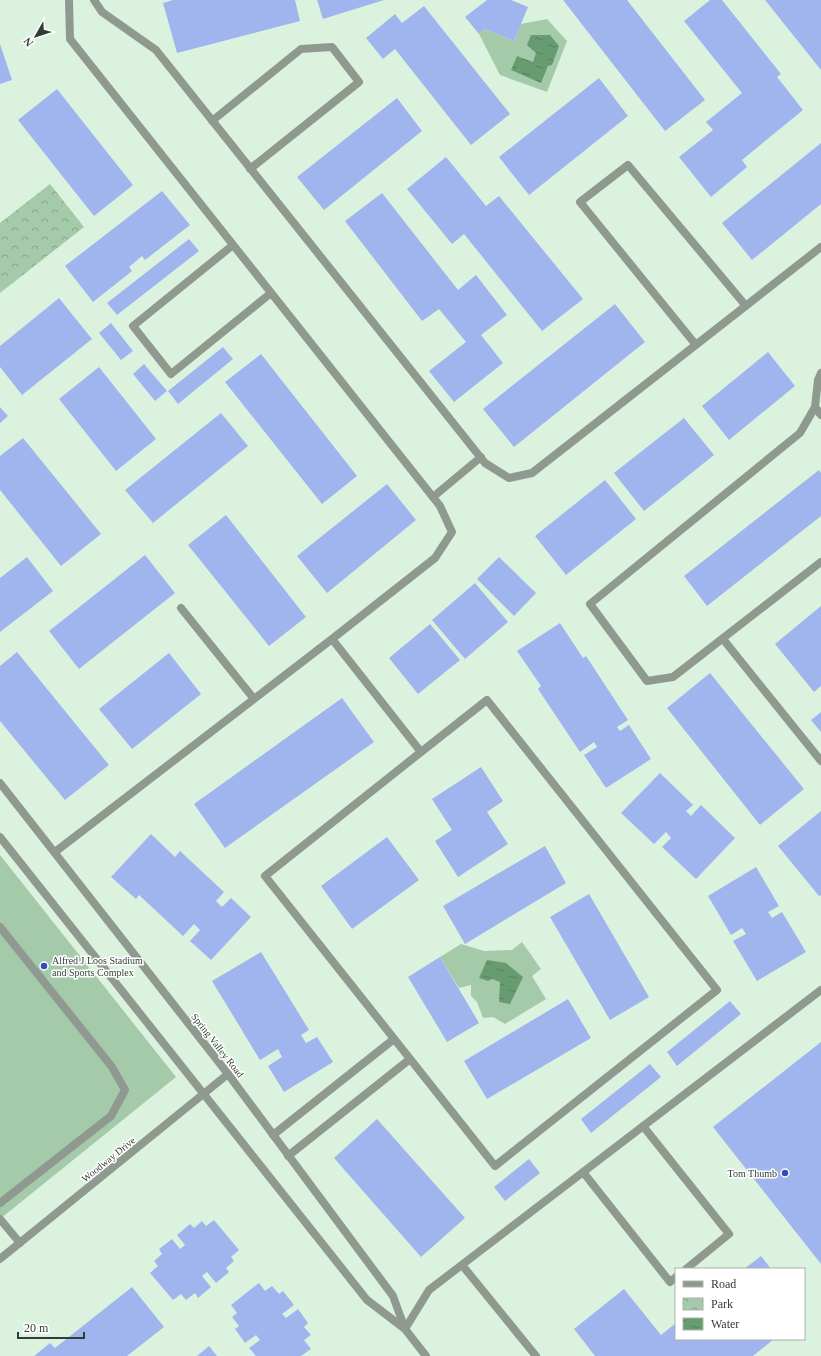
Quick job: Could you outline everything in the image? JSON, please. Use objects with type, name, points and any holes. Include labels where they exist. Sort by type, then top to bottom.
[{"type":"street","points":[[55,852],[435,558],[452,532],[440,506],[70,39],[69,0]]},
{"type":"street","points":[[94,0],[102,12],[156,50],[480,458],[485,463],[509,478],[532,473],[821,247]]},
{"type":"street","points":[[212,121],[300,49],[332,47],[359,82],[250,169]]},
{"type":"street","points":[[696,345],[580,202],[628,165],[746,306]]},
{"type":"street","points":[[233,245],[132,326],[171,374],[271,293]]},
{"type":"street","points":[[821,373],[818,380],[815,407],[800,433],[590,604],[647,681],[674,677],[821,562]]},
{"type":"street","points":[[815,407],[821,415]]},
{"type":"street","points":[[433,497],[480,458]]},
{"type":"street","points":[[181,608],[254,699]]},
{"type":"street","points":[[332,639],[421,752]]},
{"type":"street","points":[[723,639],[821,761]]},
{"type":"street","points":[[487,700],[717,990],[495,1166],[265,876],[421,752],[487,700]]},
{"type":"street","name":"Spring Valley Road","points":[[0,783],[228,1074],[392,1296],[405,1330]]},
{"type":"street","name":"Spring Valley Road","points":[[0,837],[367,1300],[405,1330],[426,1356]]},
{"type":"street","points":[[0,927],[112,1067],[125,1090],[111,1116],[0,1203]]},
{"type":"street","points":[[405,1330],[429,1290],[821,990]]},
{"type":"street","points":[[273,1136],[394,1039]]},
{"type":"street","points":[[288,1156],[410,1059]]},
{"type":"street","name":"Woodway Drive","points":[[0,1259],[228,1074]]},
{"type":"street","points":[[643,1126],[729,1234],[687,1268]]},
{"type":"street","points":[[583,1172],[670,1282],[675,1278]]},
{"type":"street","points":[[0,1219],[20,1243]]},
{"type":"street","points":[[462,1265],[536,1356]]},
{"type":"green space","points":[[547,19],[567,41],[547,92],[500,75],[479,34],[485,29],[514,41],[521,24]]},
{"type":"green space","points":[[50,184],[84,227],[0,293],[0,223]]},
{"type":"green space","name":"Alfred J Loos Stadium and Sports Complex","points":[[0,855],[176,1077],[0,1219]]},
{"type":"green space","points":[[522,942],[541,969],[532,976],[546,999],[505,1024],[493,1017],[483,1018],[477,1002],[471,996],[471,985],[459,988],[440,957],[461,944],[484,951],[512,950]]},
{"type":"water","points":[[531,35],[550,35],[559,46],[552,65],[548,66],[541,83],[511,70],[517,56],[533,62],[536,53],[527,45]]},
{"type":"water","points":[[487,960],[506,963],[523,977],[510,1004],[499,1002],[500,982],[492,979],[488,981],[479,978]]},
{"type":"building","points":[[173,0],[295,0],[300,21],[177,53],[163,3]]},
{"type":"building","points":[[317,0],[384,0],[323,19]]},
{"type":"building","points":[[487,0],[511,0],[528,7],[514,41],[485,29],[479,34],[465,17]]},
{"type":"building","points":[[563,0],[627,0],[705,100],[665,131]]},
{"type":"building","points":[[710,0],[722,0],[781,74],[777,77],[803,110],[742,160],[747,167],[711,197],[679,157],[713,130],[706,122],[742,93],[684,21]]},
{"type":"building","points":[[765,0],[821,0],[821,70]]},
{"type":"building","points":[[424,6],[510,114],[471,145],[395,49],[383,59],[366,38],[395,14],[402,23]]},
{"type":"building","points":[[0,44],[12,80],[0,84]]},
{"type":"building","points":[[599,78],[628,116],[529,195],[499,157]]},
{"type":"building","points":[[57,89],[133,185],[94,216],[18,120]]},
{"type":"building","points":[[397,98],[422,131],[324,210],[297,177]]},
{"type":"building","points":[[821,143],[821,204],[752,260],[722,223]]},
{"type":"building","points":[[446,157],[486,206],[499,196],[583,299],[542,331],[464,234],[452,244],[407,189]]},
{"type":"building","points":[[162,191],[190,225],[145,260],[142,256],[129,267],[132,271],[93,302],[65,266]]},
{"type":"building","points":[[382,193],[458,290],[476,275],[507,315],[481,335],[503,363],[454,402],[429,371],[466,342],[439,309],[422,321],[345,221]]},
{"type":"building","points":[[189,239],[199,251],[117,315],[107,303]]},
{"type":"building","points":[[59,298],[92,339],[22,395],[0,367],[0,346]]},
{"type":"building","points":[[615,304],[645,342],[514,447],[483,409]]},
{"type":"building","points":[[111,323],[133,351],[121,360],[99,333]]},
{"type":"building","points":[[223,347],[233,359],[178,404],[168,391]]},
{"type":"building","points":[[768,352],[795,386],[729,440],[702,406]]},
{"type":"building","points":[[261,354],[357,476],[322,504],[225,382]]},
{"type":"building","points":[[144,364],[167,391],[155,401],[133,374]]},
{"type":"building","points":[[99,367],[156,439],[116,471],[59,399]]},
{"type":"building","points":[[0,407],[8,416],[0,423]]},
{"type":"building","points":[[221,413],[248,446],[153,523],[125,490]]},
{"type":"building","points":[[684,418],[714,455],[644,511],[614,473]]},
{"type":"building","points":[[23,438],[101,534],[61,566],[0,490],[0,456]]},
{"type":"building","points":[[819,470],[821,473],[821,516],[707,606],[684,576]]},
{"type":"building","points":[[605,480],[636,519],[566,575],[535,536]]},
{"type":"building","points":[[387,484],[416,520],[327,593],[297,556]]},
{"type":"building","points":[[226,515],[306,617],[269,646],[188,545]]},
{"type":"building","points":[[145,555],[175,593],[79,669],[49,631]]},
{"type":"building","points":[[27,557],[53,591],[0,632],[0,578]]},
{"type":"building","points":[[499,557],[536,593],[514,616],[477,579]]},
{"type":"building","points":[[475,583],[508,622],[465,659],[432,620]]},
{"type":"building","points":[[821,606],[821,686],[814,692],[775,644]]},
{"type":"building","points":[[560,623],[583,658],[586,656],[628,720],[617,727],[620,731],[629,725],[651,759],[606,788],[584,755],[597,747],[594,742],[580,752],[538,689],[541,686],[517,651]]},
{"type":"building","points":[[430,624],[460,660],[418,694],[389,658]]},
{"type":"building","points":[[17,652],[109,765],[65,800],[0,721],[0,666]]},
{"type":"building","points":[[169,653],[201,694],[132,749],[99,709]]},
{"type":"building","points":[[710,673],[804,789],[760,825],[667,708]]},
{"type":"building","points":[[342,698],[374,742],[225,848],[194,804]]},
{"type":"building","points":[[821,712],[821,732],[811,720]]},
{"type":"building","points":[[481,767],[503,801],[487,812],[508,844],[458,877],[435,841],[452,830],[432,799]]},
{"type":"building","points":[[660,773],[693,805],[686,811],[691,816],[701,805],[735,838],[696,879],[662,847],[671,838],[666,832],[654,844],[621,813]]},
{"type":"building","points":[[821,811],[821,895],[819,896],[778,846]]},
{"type":"building","points":[[151,834],[175,857],[180,851],[224,892],[216,901],[222,907],[231,898],[251,917],[211,960],[190,941],[200,930],[194,924],[183,936],[139,895],[136,899],[111,877]]},
{"type":"building","points":[[387,837],[419,880],[352,929],[321,886]]},
{"type":"building","points":[[545,846],[566,883],[465,944],[443,906]]},
{"type":"building","points":[[756,867],[779,906],[768,912],[772,918],[782,912],[806,952],[757,981],[733,941],[746,934],[742,928],[731,935],[708,896]]},
{"type":"building","points":[[589,894],[649,997],[610,1020],[550,917]]},
{"type":"building","points":[[261,952],[309,1030],[301,1035],[306,1043],[317,1037],[333,1062],[284,1092],[268,1066],[282,1057],[278,1049],[260,1060],[212,981]]},
{"type":"building","points":[[440,957],[479,1023],[447,1042],[408,977]]},
{"type":"building","points":[[568,999],[591,1038],[487,1099],[464,1061]]},
{"type":"building","points":[[730,1001],[741,1014],[677,1066],[667,1052]]},
{"type":"building","name":"Tom Thumb","points":[[821,1042],[821,1264],[713,1127]]},
{"type":"building","points":[[650,1064],[661,1077],[591,1133],[581,1119]]},
{"type":"building","points":[[377,1119],[465,1218],[421,1257],[334,1158]]},
{"type":"building","points":[[529,1159],[540,1173],[505,1201],[494,1187]]},
{"type":"building","points":[[214,1220],[239,1250],[231,1257],[234,1261],[226,1268],[229,1272],[216,1283],[207,1272],[202,1276],[211,1287],[198,1298],[195,1293],[186,1300],[181,1294],[173,1300],[150,1273],[158,1266],[154,1261],[162,1254],[159,1249],[172,1239],[180,1249],[185,1245],[177,1235],[190,1224],[194,1228],[202,1221],[206,1226]]},
{"type":"building","points":[[761,1256],[770,1268],[745,1268]]},
{"type":"building","points":[[259,1283],[265,1291],[272,1286],[279,1294],[283,1291],[294,1305],[282,1314],[286,1318],[298,1309],[308,1323],[304,1327],[311,1335],[304,1340],[311,1349],[301,1356],[256,1356],[249,1348],[260,1340],[256,1335],[245,1343],[235,1329],[239,1326],[232,1317],[237,1313],[231,1305]]},
{"type":"building","points":[[132,1287],[164,1327],[127,1356],[34,1356],[50,1343],[55,1348]]},
{"type":"building","points":[[624,1289],[661,1335],[675,1324],[675,1340],[773,1340],[753,1356],[595,1356],[574,1329]]},
{"type":"building","points":[[209,1346],[217,1356],[197,1356]]},
{"type":"place","name":"Alfred J Loos Stadium and Sports Complex","points":[[44,966]]},
{"type":"place","name":"Tom Thumb","points":[[785,1173]]}]
